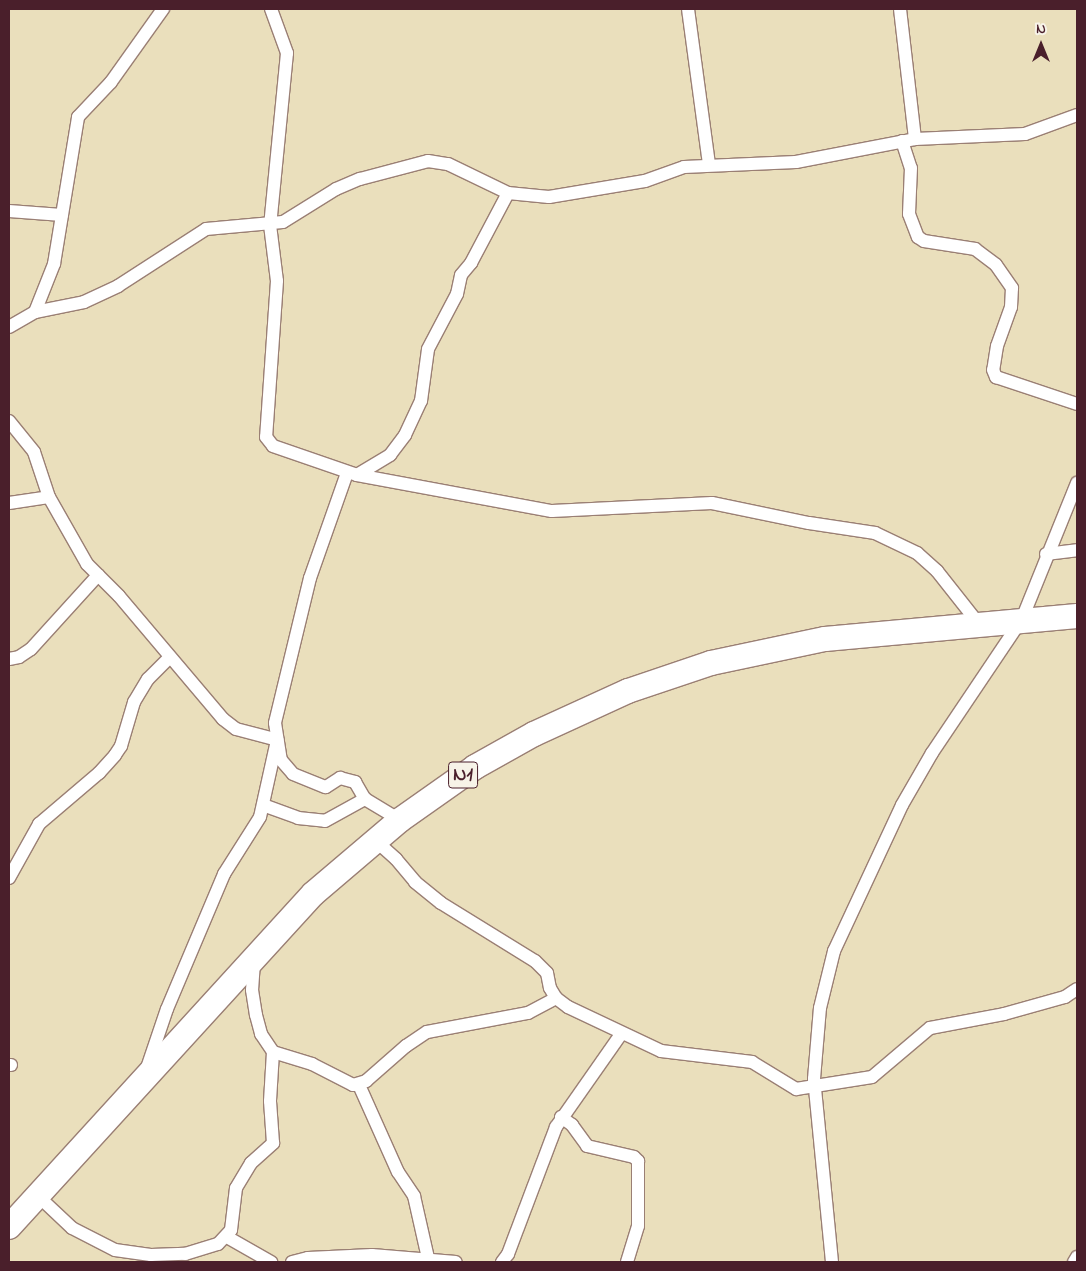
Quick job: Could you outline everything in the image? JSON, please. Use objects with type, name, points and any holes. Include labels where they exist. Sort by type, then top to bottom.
[{"type":"highway","name":"N1","points":[[9,1227],[142,1085],[313,894],[400,820],[475,767],[509,748],[637,688],[711,663],[765,650],[825,639],[978,623],[1077,616]]},
{"type":"street","points":[[35,312],[54,264],[78,117],[112,82],[163,9]]},
{"type":"street","points":[[270,9],[288,53],[270,224],[277,281],[266,437],[281,451],[352,474],[552,511],[712,503],[809,523],[875,533],[917,553],[937,571],[978,623]]},
{"type":"street","points":[[688,9],[709,165]]},
{"type":"street","points":[[900,9],[915,139]]},
{"type":"street","points":[[9,326],[35,312],[84,302],[118,286],[206,229],[283,222],[336,189],[360,179],[428,162],[448,164],[508,193],[548,198],[645,181],[684,167],[709,165],[738,167],[796,162],[915,139],[1025,134],[1077,114]]},
{"type":"street","points":[[902,141],[911,168],[909,214],[918,237],[924,241],[975,249],[996,265],[1012,288],[1011,308],[997,346],[993,370],[996,377],[1077,404]]},
{"type":"street","points":[[400,820],[365,799],[355,782],[340,778],[326,787],[293,774],[281,760],[274,723],[295,632],[310,578],[352,474],[390,455],[406,435],[421,401],[428,349],[457,294],[461,275],[471,263],[508,193]]},
{"type":"street","points":[[9,212],[62,215]]},
{"type":"street","points":[[9,421],[34,452],[49,497],[87,564],[98,574],[169,658],[236,730],[278,740]]},
{"type":"street","points":[[832,1262],[814,1088],[816,1042],[824,987],[834,951],[902,804],[932,753],[1022,619],[1046,554],[1077,483]]},
{"type":"street","points":[[9,503],[49,497]]},
{"type":"street","points":[[1046,554],[1077,550]]},
{"type":"street","points":[[9,659],[20,658],[31,649],[98,574]]},
{"type":"street","points":[[9,878],[39,824],[99,773],[115,755],[121,746],[134,702],[148,679],[169,658]]},
{"type":"street","points":[[142,1085],[167,1009],[224,874],[260,817],[278,740]]},
{"type":"street","points":[[263,805],[298,818],[325,821],[365,799]]},
{"type":"street","points":[[376,841],[396,859],[415,882],[441,902],[534,961],[547,973],[550,988],[556,998],[621,1034],[662,1051],[752,1062],[785,1086],[796,1089],[814,1088],[872,1077],[930,1028],[998,1016],[1065,997],[1077,989]]},
{"type":"street","points":[[227,1237],[236,1188],[251,1164],[273,1143],[270,1101],[273,1052],[261,1034],[256,1015],[252,990],[254,958]]},
{"type":"street","points":[[359,1085],[406,1046],[427,1032],[528,1013],[556,998]]},
{"type":"street","points":[[502,1262],[508,1254],[515,1227],[561,1118],[621,1034]]},
{"type":"street","points":[[273,1052],[312,1064],[359,1085],[398,1172],[414,1196],[428,1258]]},
{"type":"street","points":[[561,1118],[572,1125],[587,1146],[638,1161],[638,1226],[627,1262]]},
{"type":"street","points":[[37,1195],[72,1228],[94,1241],[122,1251],[168,1258],[197,1252],[227,1237]]},
{"type":"street","points":[[227,1237],[271,1262]]},
{"type":"street","points":[[292,1262],[351,1255],[428,1258],[456,1262]]},
{"type":"street","points":[[1074,1262],[1077,1257]]}]
